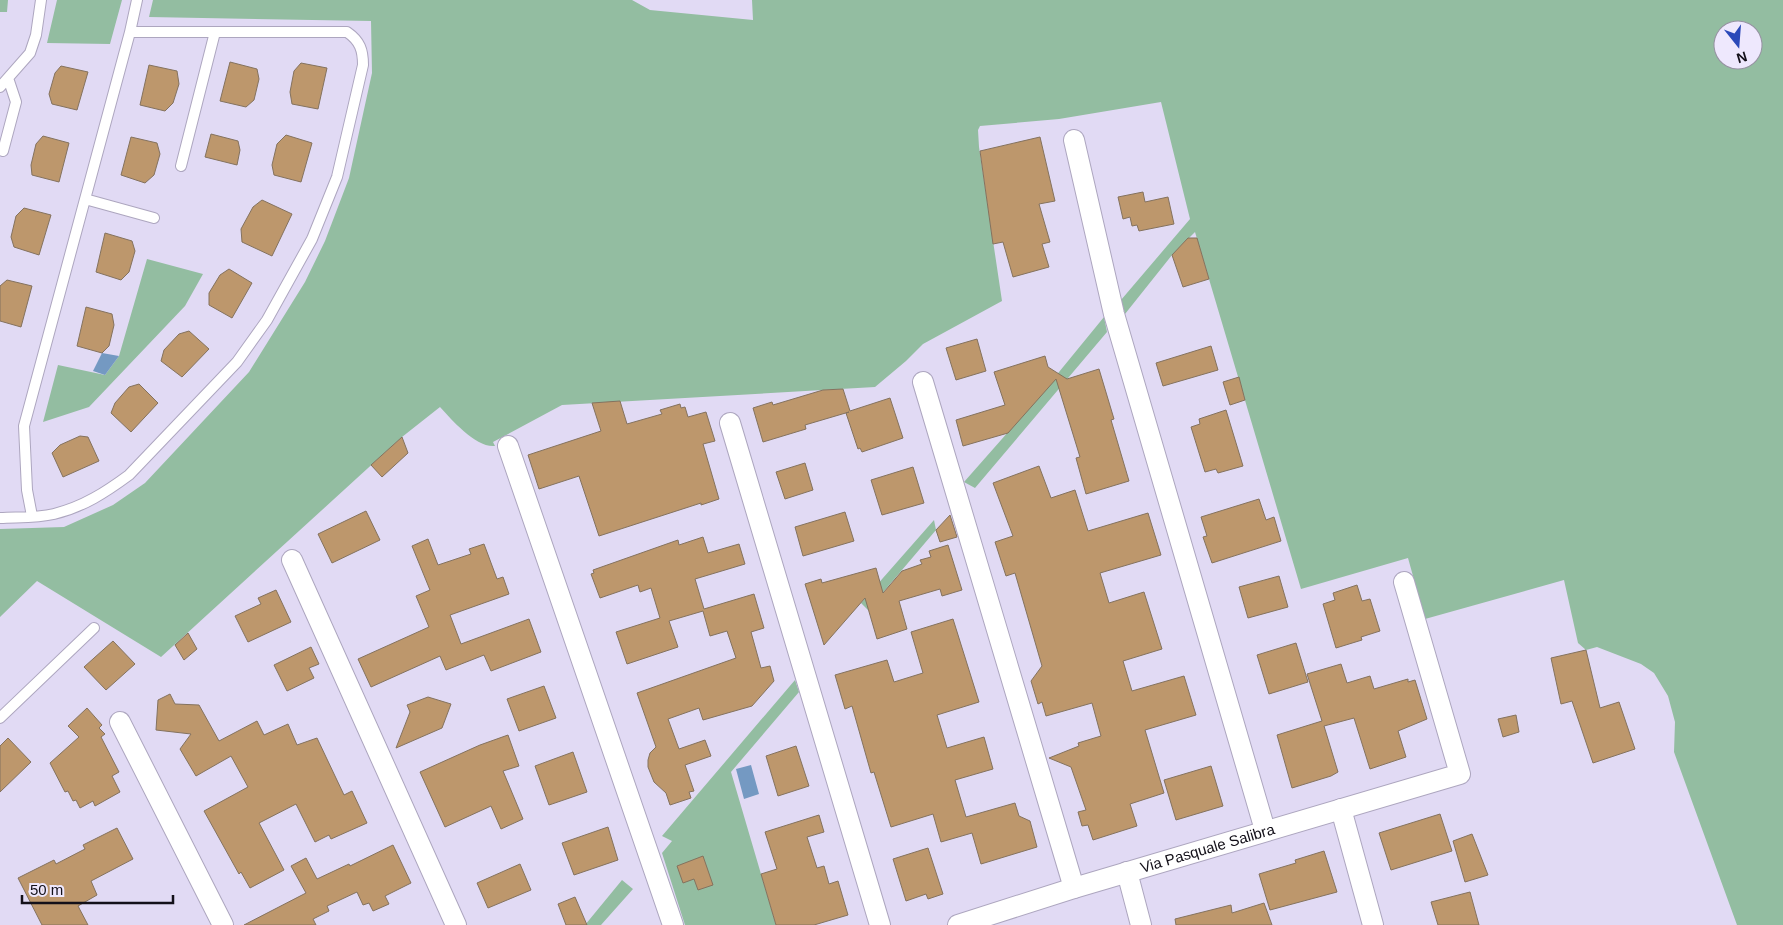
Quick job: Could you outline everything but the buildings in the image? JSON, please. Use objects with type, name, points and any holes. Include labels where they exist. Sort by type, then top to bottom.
[{"type":"street","points":[[1074,140],[1114,314],[1265,830]]},
{"type":"street","points":[[923,382],[1074,888]]},
{"type":"street","points":[[730,423],[880,925]]},
{"type":"street","points":[[508,446],[673,925]]},
{"type":"street","points":[[292,560],[456,925]]},
{"type":"street","name":"Via Pasquale Salibra","points":[[958,925],[1265,830],[1460,774],[1404,582]]},
{"type":"street","points":[[120,722],[223,925]]},
{"type":"street","points":[[1341,809],[1374,925]]},
{"type":"street","points":[[1127,872],[1141,925]]},
{"type":"lane","points":[[0,87],[30,53],[36,35],[41,0]]},
{"type":"lane","points":[[32,516],[27,490],[24,426],[137,0]]},
{"type":"lane","points":[[0,518],[53,514],[81,505],[123,480],[237,362],[267,320],[312,239],[337,177],[363,65],[363,51],[357,39],[347,32],[130,32]]},
{"type":"lane","points":[[181,166],[215,32]]},
{"type":"lane","points":[[0,150],[3,151],[16,102],[8,78]]},
{"type":"lane","points":[[85,199],[154,218]]},
{"type":"lane","points":[[0,718],[94,628]]},
{"type":"green space","points":[[0,0],[8,0],[7,12],[0,12]]},
{"type":"green space","points":[[57,0],[122,0],[110,44],[47,43]]},
{"type":"green space","points":[[153,0],[632,0],[650,10],[753,20],[752,0],[1783,0],[1783,925],[1737,925],[1674,752],[1675,722],[1668,696],[1654,673],[1641,664],[1597,647],[1586,650],[1578,643],[1564,580],[1425,619],[1408,558],[1301,589],[1195,232],[1172,255],[1125,314],[1121,300],[1190,219],[1161,102],[1059,119],[980,126],[978,130],[979,147],[1002,301],[923,344],[875,387],[562,405],[493,442],[495,446],[480,443],[472,438],[440,407],[402,437],[161,657],[37,581],[0,617],[0,529],[64,527],[113,505],[145,483],[249,372],[305,282],[325,241],[349,178],[372,73],[371,21],[149,17]]},
{"type":"green space","points":[[147,259],[203,274],[185,306],[89,407],[43,422],[58,365],[105,375],[119,356]]},
{"type":"green space","points":[[1104,317],[1107,332],[975,488],[964,482],[1032,405]]},
{"type":"green space","points":[[934,520],[936,530],[868,610],[861,603]]},
{"type":"green space","points":[[795,680],[799,692],[731,772],[776,925],[685,925],[662,853],[672,841],[662,836]]},
{"type":"green space","points":[[622,880],[633,889],[601,925],[585,925]]},
{"type":"water","points":[[102,353],[119,356],[105,375],[93,371]]},
{"type":"water","points":[[751,765],[759,794],[744,799],[736,769]]}]
